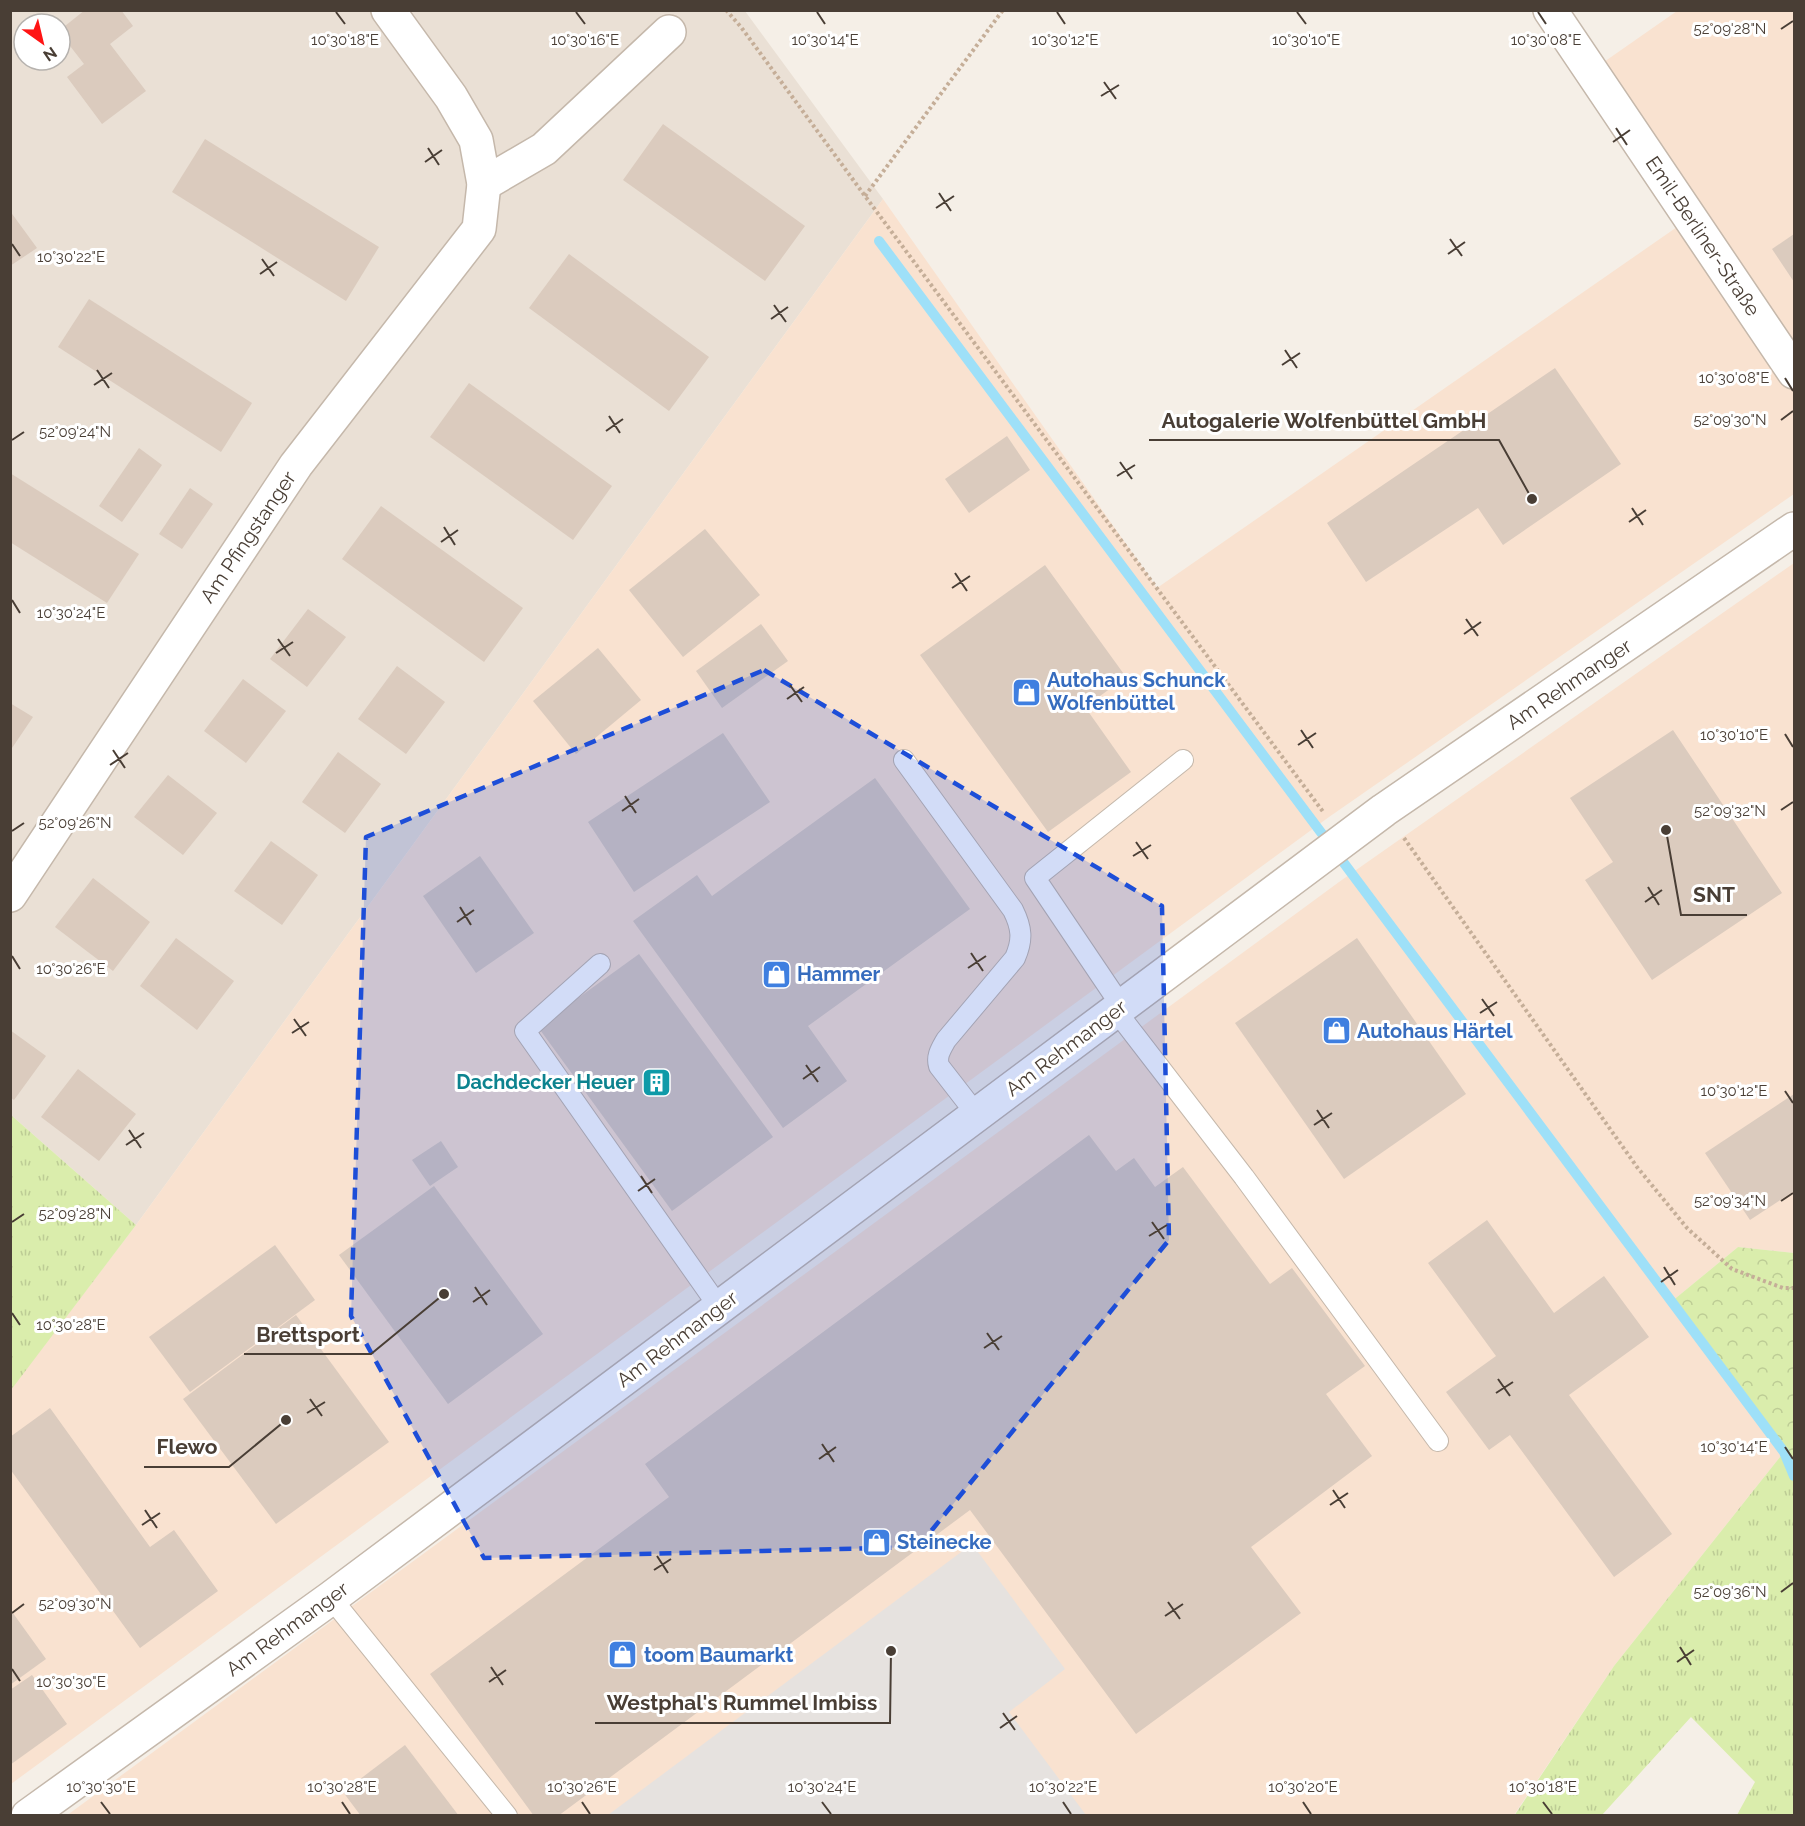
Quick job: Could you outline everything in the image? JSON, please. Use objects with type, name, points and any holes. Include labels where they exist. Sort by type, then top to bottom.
[{"type":"street","name":"Am Pfingstanger","points":[[10,895],[296,465],[479,229],[484,184],[476,140],[451,97],[388,10]]},
{"type":"street","name":"Emil-Berliner-Straße","points":[[1550,10],[1794,372]]},
{"type":"street","points":[[484,184],[544,149],[669,32]]},
{"type":"street","name":"Am Rehmanger","points":[[27,1815],[331,1598],[1384,810],[1794,529]]},
{"type":"lane","points":[[904,760],[1013,910],[1022,934],[1015,958],[939,1052],[939,1066],[977,1115]]},
{"type":"lane","points":[[1183,760],[1035,878],[1119,1009],[1438,1441]]},
{"type":"lane","points":[[600,964],[525,1030],[720,1308]]},
{"type":"lane","points":[[331,1598],[507,1815]]},
{"type":"path","points":[[726,10],[741,27],[865,196],[1334,849]]},
{"type":"path","points":[[865,196],[1003,10]]},
{"type":"path","points":[[1384,810],[1636,1167],[1687,1228],[1732,1269],[1784,1288],[1794,1288]]},
{"type":"highlighted area","points":[[764,670],[1162,906],[1169,1240],[918,1547],[484,1558],[351,1316],[366,837]]},
{"type":"shaded area","points":[[11,11],[745,11],[883,199],[136,1225],[11,1115]]},
{"type":"shaded area","points":[[1677,11],[1794,11],[1794,494],[1329,817],[11,1784],[10,1390],[136,1225],[883,199],[1157,588],[1690,218],[1591,71]]},
{"type":"shaded area","points":[[1794,563],[1794,1253],[1738,1247],[1671,1302],[1784,1452],[1614,1666],[1514,1815],[66,1816],[1339,882]]},
{"type":"shaded area","points":[[972,1544],[1065,1669],[1009,1712],[1086,1815],[608,1815]]},
{"type":"green space","points":[[11,1115],[136,1225],[11,1390]]},
{"type":"green space","points":[[1738,1247],[1794,1253],[1794,1457],[1784,1452],[1671,1302]]},
{"type":"green space","points":[[1784,1452],[1794,1457],[1794,1815],[1737,1815],[1755,1782],[1691,1717],[1602,1815],[1514,1816],[1614,1666]]},
{"type":"building","points":[[85,10],[121,10],[133,26],[110,44],[146,91],[102,124],[67,77],[84,64],[72,48],[72,20]]},
{"type":"building","points":[[663,124],[805,226],[765,281],[623,180]]},
{"type":"building","points":[[205,139],[379,247],[346,301],[172,192]]},
{"type":"building","points":[[10,211],[37,248],[10,266]]},
{"type":"building","points":[[1794,234],[1794,282],[1772,249]]},
{"type":"building","points":[[569,254],[709,357],[669,411],[529,308]]},
{"type":"building","points":[[89,299],[252,403],[221,452],[58,347]]},
{"type":"building","points":[[1555,368],[1621,464],[1503,545],[1478,508],[1366,582],[1327,523]]},
{"type":"building","points":[[469,383],[612,486],[573,540],[430,437]]},
{"type":"building","points":[[1007,436],[1030,470],[969,513],[945,479]]},
{"type":"building","points":[[139,448],[162,465],[122,522],[99,506]]},
{"type":"building","points":[[10,473],[139,554],[107,603],[10,542]]},
{"type":"building","points":[[190,488],[213,504],[182,549],[159,534]]},
{"type":"building","points":[[381,506],[523,608],[484,662],[342,559]]},
{"type":"building","points":[[705,529],[760,595],[683,657],[629,590]]},
{"type":"building","name":"Autohaus Schunck Wolfenbüttel","points":[[1045,565],[1126,677],[1085,707],[1131,772],[1048,832],[920,655]]},
{"type":"building","points":[[308,609],[346,637],[307,687],[270,659]]},
{"type":"building","points":[[761,624],[788,661],[722,708],[696,671]]},
{"type":"building","points":[[598,648],[641,700],[576,754],[533,701]]},
{"type":"building","points":[[397,666],[445,702],[406,754],[358,719]]},
{"type":"building","points":[[243,679],[286,711],[246,763],[204,731]]},
{"type":"building","points":[[10,703],[33,717],[10,751]]},
{"type":"building","points":[[1673,730],[1782,893],[1652,980],[1585,880],[1613,862],[1570,798]]},
{"type":"building","points":[[723,733],[770,802],[634,892],[588,822]]},
{"type":"building","points":[[338,752],[381,784],[345,833],[302,802]]},
{"type":"building","points":[[168,775],[217,813],[183,855],[134,817]]},
{"type":"building","name":"Hammer","points":[[875,778],[970,909],[808,1026],[847,1081],[783,1128],[633,921],[697,875],[712,896]]},
{"type":"building","points":[[271,841],[318,875],[282,925],[234,891]]},
{"type":"building","points":[[480,856],[534,933],[476,973],[423,896]]},
{"type":"building","points":[[93,878],[150,922],[113,971],[55,927]]},
{"type":"building","points":[[176,938],[234,981],[197,1030],[140,986]]},
{"type":"building","points":[[1357,938],[1466,1094],[1344,1179],[1235,1023]]},
{"type":"building","name":"Dachdecker Heuer","points":[[639,954],[773,1137],[672,1211],[538,1027]]},
{"type":"building","points":[[10,1030],[46,1056],[14,1100],[10,1097]]},
{"type":"building","points":[[78,1069],[136,1114],[99,1161],[41,1117]]},
{"type":"building","points":[[1794,1094],[1794,1191],[1750,1220],[1705,1153]]},
{"type":"building","points":[[1089,1135],[1116,1171],[1134,1158],[1155,1187],[1183,1167],[1270,1284],[1292,1268],[1365,1366],[1326,1394],[1372,1456],[1251,1547],[1301,1613],[1136,1734],[970,1510],[558,1816],[534,1816],[430,1674],[669,1497],[645,1464]]},
{"type":"building","points":[[441,1141],[458,1167],[430,1186],[412,1160]]},
{"type":"building","points":[[434,1186],[543,1334],[448,1404],[339,1255]]},
{"type":"building","points":[[1487,1220],[1554,1313],[1604,1276],[1649,1337],[1569,1395],[1672,1534],[1614,1577],[1510,1435],[1489,1450],[1446,1392],[1496,1356],[1428,1263]]},
{"type":"building","points":[[275,1245],[315,1300],[190,1392],[149,1337]]},
{"type":"building","points":[[296,1315],[389,1442],[276,1524],[183,1399]]},
{"type":"building","points":[[50,1408],[150,1547],[174,1530],[218,1591],[140,1648],[10,1469],[10,1437]]},
{"type":"building","points":[[10,1609],[46,1659],[10,1685]]},
{"type":"building","points":[[32,1675],[67,1724],[10,1765],[10,1690]]},
{"type":"building","points":[[405,1745],[459,1816],[361,1816],[343,1792]]},
{"type":"waterway","points":[[879,241],[1784,1452],[1794,1476]]},
{"type":"place","name":"Autogalerie Wolfenbüttel GmbH","points":[[1532,499]]},
{"type":"place","name":"Autohaus Schunck Wolfenbüttel","points":[[1026,692]]},
{"type":"place","name":"SNT","points":[[1666,830]]},
{"type":"place","name":"Hammer","points":[[776,974]]},
{"type":"place","name":"Autohaus Härtel","points":[[1336,1031]]},
{"type":"place","name":"Dachdecker Heuer","points":[[656,1082]]},
{"type":"place","name":"Brettsport","points":[[444,1294]]},
{"type":"place","name":"Flewo","points":[[286,1420]]},
{"type":"place","name":"Steinecke","points":[[876,1542]]},
{"type":"place","name":"Westphal's Rummel Imbiss","points":[[891,1651]]},
{"type":"place","name":"toom Baumarkt","points":[[623,1655]]}]
